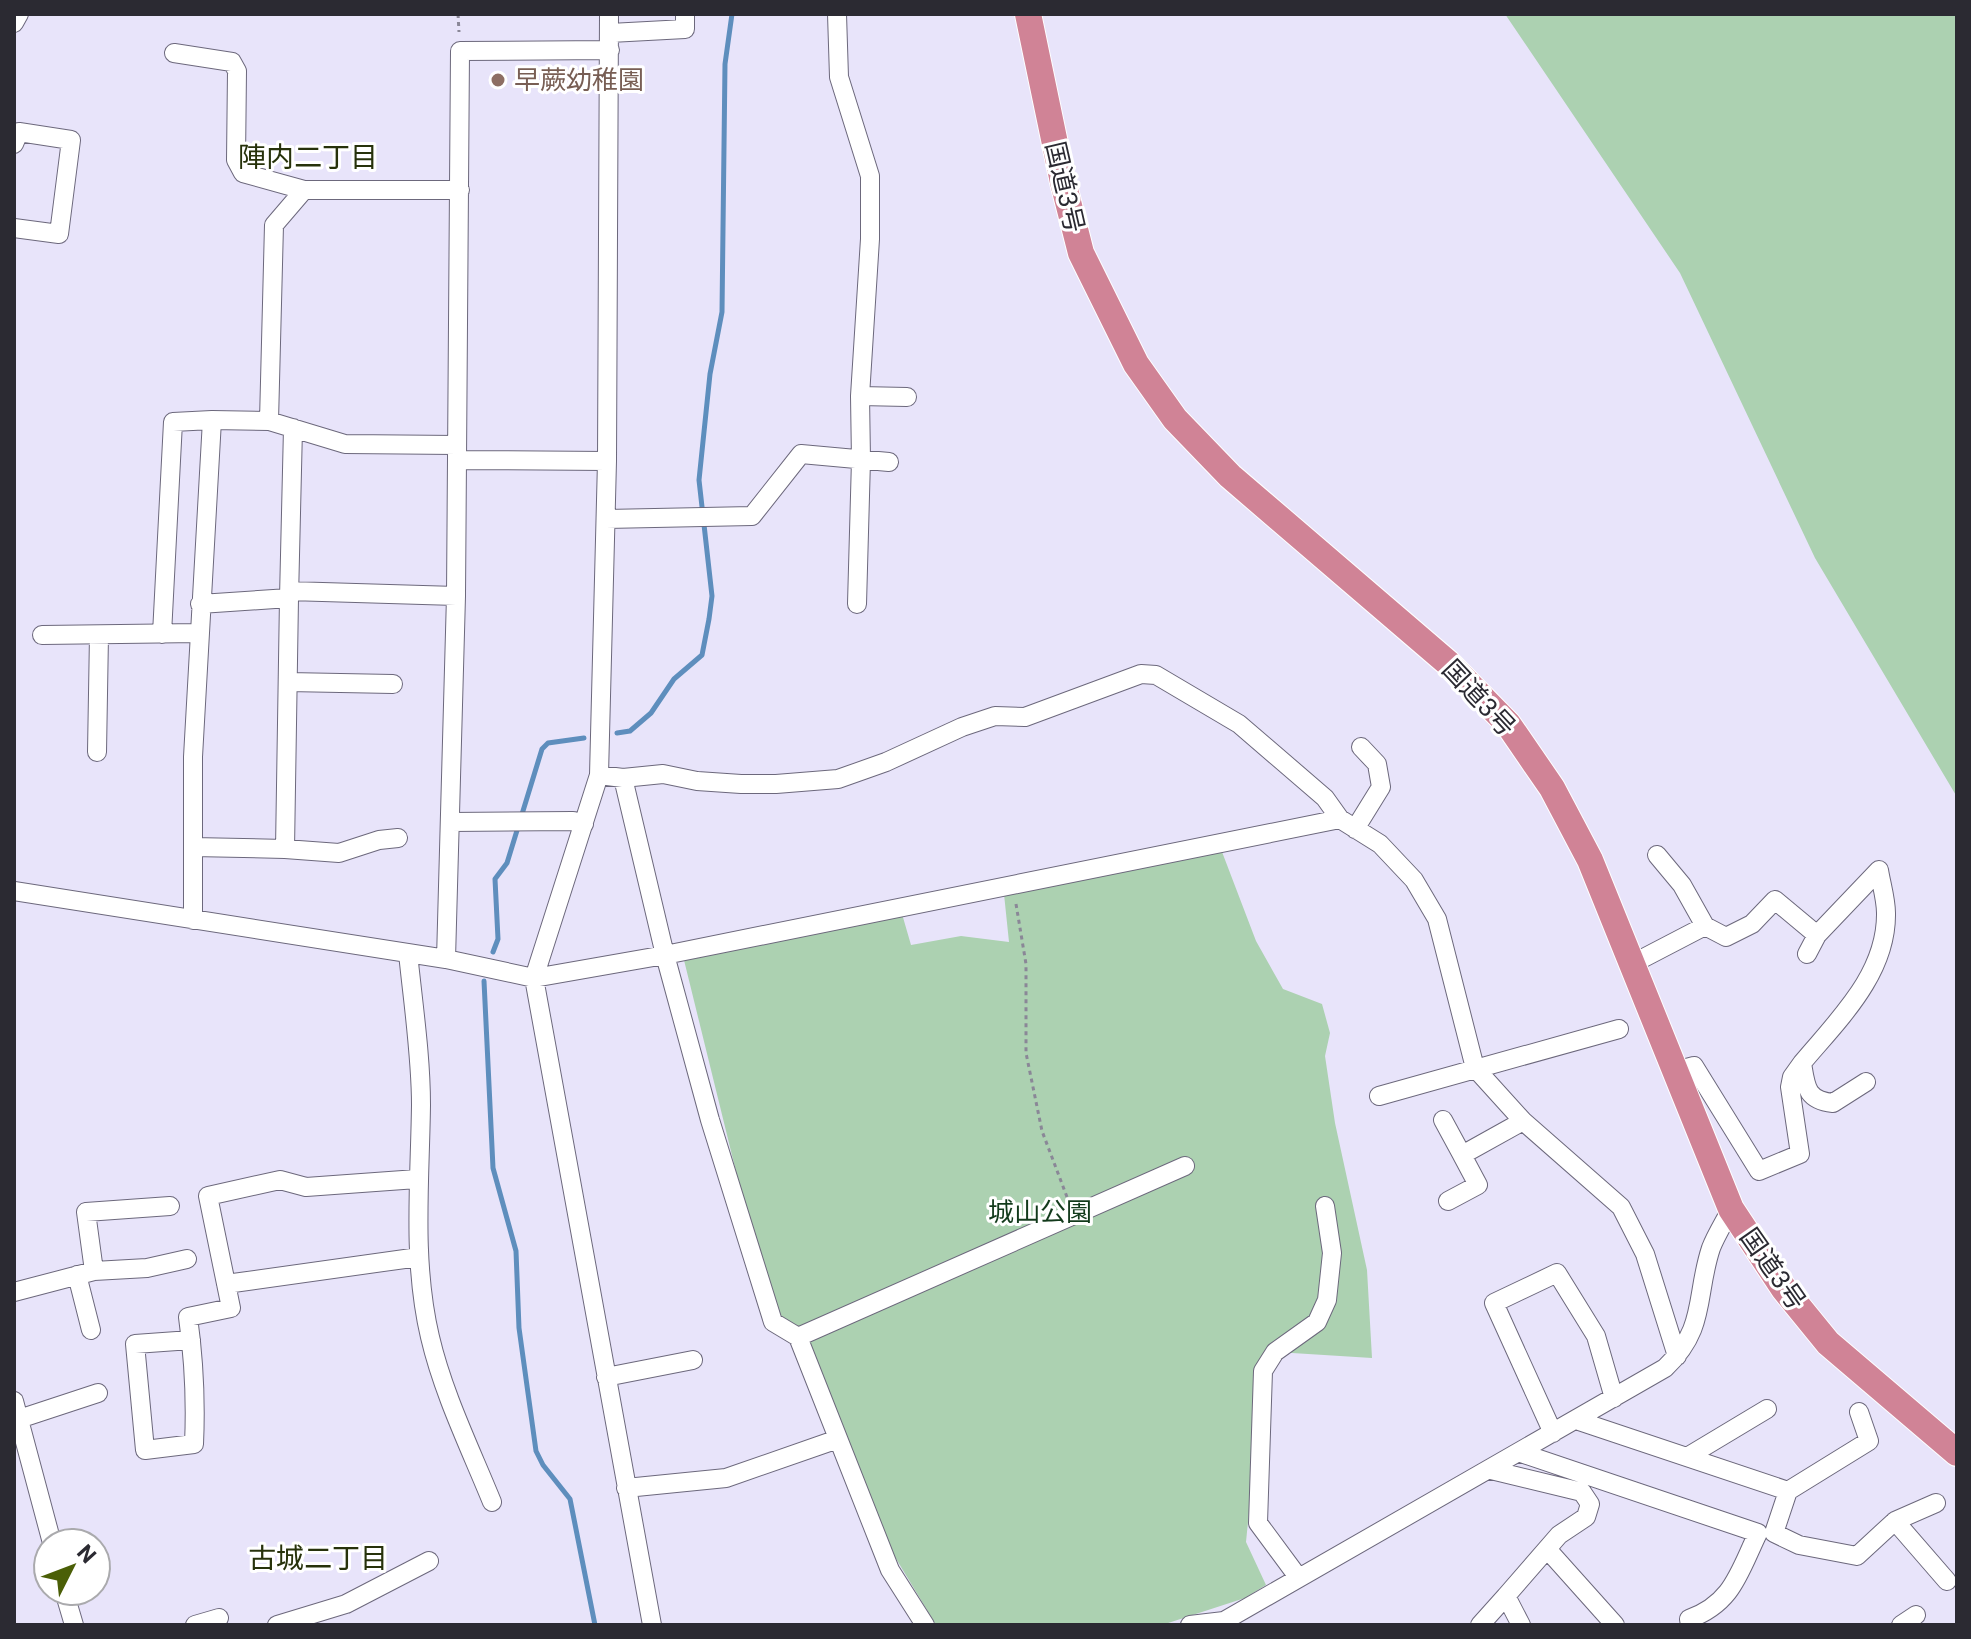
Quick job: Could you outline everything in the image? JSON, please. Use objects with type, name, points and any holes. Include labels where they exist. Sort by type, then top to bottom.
[{"type":"highway","name":"国道3号","points":[[1028,14],[1081,253],[1136,364],[1175,419],[1230,476],[1448,663],[1508,724],[1552,788],[1590,860],[1731,1209],[1784,1289],[1828,1343],[1957,1453]]},
{"type":"highway","name":"国道3号","points":[[1909,1415],[1957,1464]]},
{"type":"street","points":[[14,23],[19,14]]},
{"type":"street","points":[[446,959],[456,596],[460,51],[610,32],[685,29],[685,14]]},
{"type":"street","points":[[837,14],[839,77],[870,176],[870,239],[860,396],[857,604]]},
{"type":"street","points":[[610,32],[607,461],[599,775],[534,978],[652,1625]]},
{"type":"street","points":[[174,53],[232,62],[237,71],[236,160],[243,173],[304,190],[460,190]]},
{"type":"street","points":[[14,144],[19,132],[71,140],[59,234],[14,228]]},
{"type":"street","points":[[269,421],[274,225],[304,190]]},
{"type":"street","points":[[860,396],[907,397]]},
{"type":"street","points":[[193,920],[193,757],[212,420]]},
{"type":"street","points":[[162,634],[173,422],[269,421],[345,444],[607,461]]},
{"type":"street","points":[[285,849],[293,428]]},
{"type":"street","points":[[606,519],[752,516],[801,454],[889,462]]},
{"type":"street","points":[[200,604],[289,594],[456,596]]},
{"type":"street","points":[[42,635],[198,633]]},
{"type":"street","points":[[97,752],[99,635]]},
{"type":"street","points":[[599,775],[623,778],[663,774],[697,781],[776,784],[838,779],[995,716],[1025,717],[1141,674],[1156,675],[1239,724],[1325,798],[1348,824],[1380,844],[1414,880],[1437,919],[1475,1068],[1523,1121],[1621,1207],[1645,1254],[1677,1356]]},
{"type":"street","points":[[288,682],[393,684]]},
{"type":"street","points":[[14,891],[446,959],[534,978],[665,955],[1013,884],[1348,824],[1381,787],[1377,764],[1361,747]]},
{"type":"street","points":[[623,778],[665,955],[710,1120],[773,1322],[798,1337],[890,1570],[925,1625]]},
{"type":"street","points":[[450,822],[573,821],[584,824]]},
{"type":"street","points":[[193,847],[339,853],[379,840],[398,838]]},
{"type":"street","points":[[1657,855],[1682,885],[1705,926],[1726,937],[1752,924],[1775,900],[1817,935]]},
{"type":"street","points":[[1675,1071],[1694,1066],[1759,1171],[1800,1154],[1790,1087],[1792,1077],[1855,1000],[1880,955],[1886,913],[1879,870],[1817,935],[1807,954]]},
{"type":"street","points":[[1632,964],[1705,926]]},
{"type":"street","points":[[408,953],[421,1103],[417,1179],[419,1257],[430,1336],[447,1390],[492,1502]]},
{"type":"street","points":[[1379,1096],[1619,1029]]},
{"type":"street","points":[[1802,1063],[1807,1089],[1818,1101],[1833,1103],[1866,1082]]},
{"type":"street","points":[[1443,1120],[1478,1185],[1448,1201]]},
{"type":"street","points":[[1462,1155],[1523,1121]]},
{"type":"street","points":[[798,1337],[1185,1166]]},
{"type":"street","points":[[191,1340],[135,1344],[145,1450],[194,1444],[197,1395],[191,1340],[188,1317],[231,1308],[208,1196],[280,1180],[306,1187],[417,1179]]},
{"type":"street","points":[[91,1330],[86,1273],[86,1212],[170,1206]]},
{"type":"street","points":[[1298,1577],[1258,1523],[1263,1371],[1275,1352],[1317,1322],[1327,1300],[1332,1253],[1325,1206]]},
{"type":"street","points":[[1190,1625],[1224,1621],[1665,1368],[1693,1332],[1711,1247],[1731,1209]]},
{"type":"street","points":[[226,1284],[419,1257]]},
{"type":"street","points":[[14,1292],[86,1273],[147,1268],[187,1259]]},
{"type":"street","points":[[1553,1433],[1494,1303],[1557,1273],[1596,1336],[1614,1398]]},
{"type":"street","points":[[606,1377],[693,1360]]},
{"type":"street","points":[[48,1527],[16,1410],[98,1393]]},
{"type":"street","points":[[1687,1457],[1767,1409]]},
{"type":"street","points":[[1690,1625],[1689,1619],[1710,1611],[1728,1593],[1788,1491],[1869,1441],[1859,1412]]},
{"type":"street","points":[[1576,1420],[1788,1491]]},
{"type":"street","points":[[626,1488],[726,1478],[838,1439]]},
{"type":"street","points":[[1521,1453],[1799,1545],[1857,1556],[1895,1521],[1936,1503]]},
{"type":"street","points":[[1480,1625],[1559,1535],[1586,1517],[1590,1504],[1582,1492],[1491,1470]]},
{"type":"street","points":[[1895,1521],[1947,1581]]},
{"type":"street","points":[[1547,1549],[1615,1625]]},
{"type":"street","points":[[277,1625],[346,1604],[429,1561]]},
{"type":"street","points":[[1506,1596],[1521,1625]]},
{"type":"street","points":[[195,1625],[219,1618]]},
{"type":"path","points":[[1013,884],[1026,964],[1026,1053],[1042,1131],[1074,1215]]},
{"type":"green space","points":[[1505,14],[1957,14],[1957,797],[1815,558],[1680,273]]},
{"type":"green space","name":"城山公園","points":[[1219,844],[1256,941],[1283,989],[1322,1004],[1330,1033],[1325,1056],[1335,1123],[1367,1270],[1372,1358],[1276,1352],[1263,1371],[1246,1542],[1266,1585],[1245,1598],[1162,1625],[936,1625],[892,1552],[798,1337],[773,1322],[683,956],[900,907],[911,945],[961,936],[1009,942],[1004,894]]},
{"type":"waterway","points":[[617,733],[630,731],[651,713],[674,679],[702,655],[709,619],[712,596],[699,480],[710,374],[722,312],[725,64],[732,14]]},
{"type":"waterway","points":[[493,952],[498,939],[495,879],[507,863],[542,749],[548,743],[584,738]]},
{"type":"waterway","points":[[484,981],[493,1168],[516,1251],[519,1328],[536,1451],[570,1499],[595,1625]]},
{"type":"place","name":"早蕨幼稚園","points":[[498,80]]},
{"type":"district","name":"陣内二丁目","points":[[308,157]]},
{"type":"district","name":"古城二丁目","points":[[318,1558]]}]
